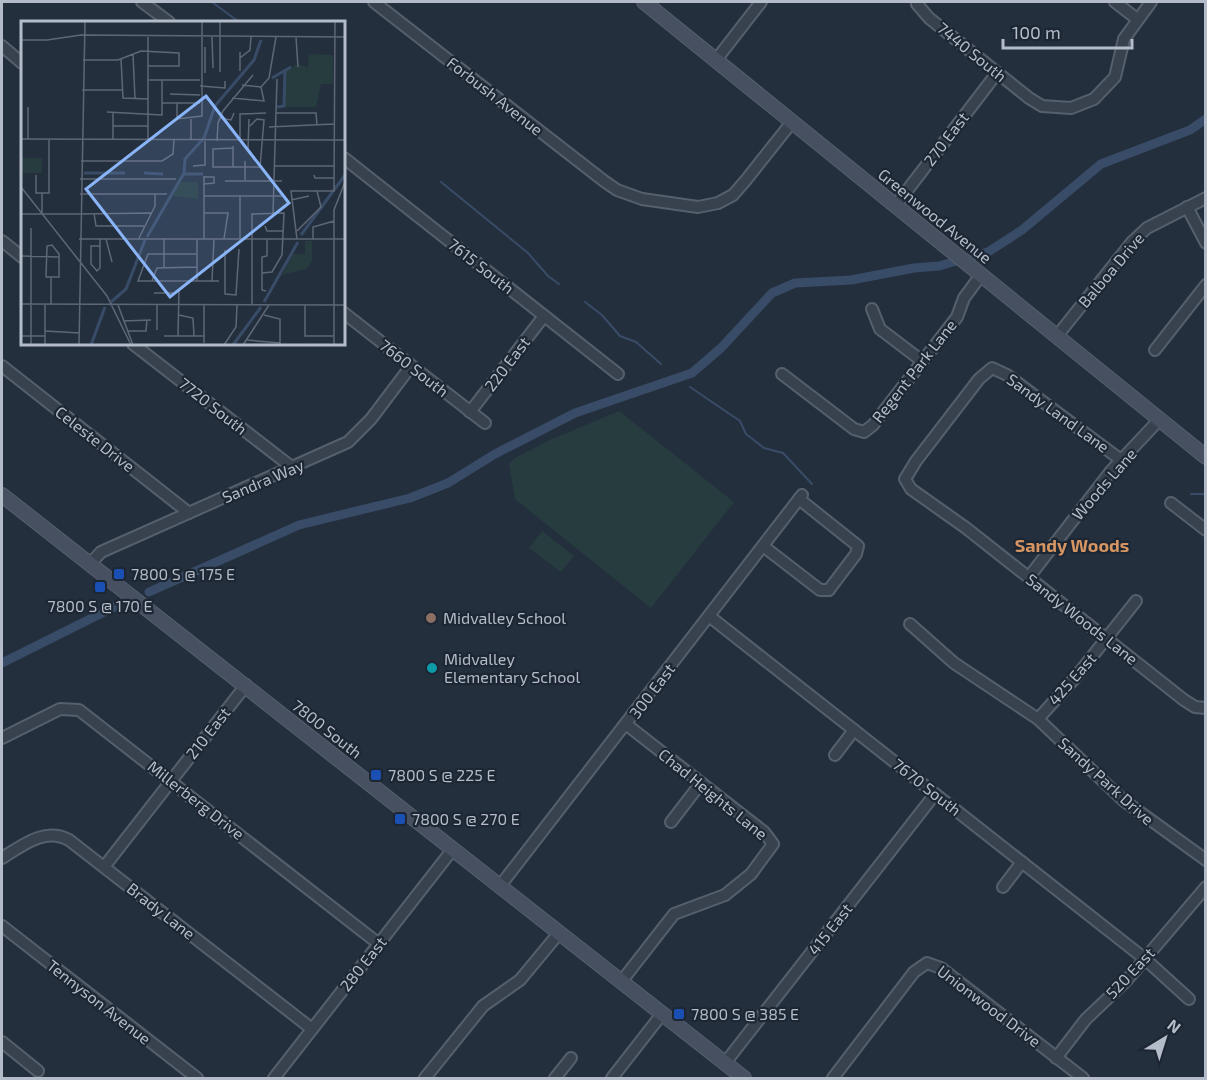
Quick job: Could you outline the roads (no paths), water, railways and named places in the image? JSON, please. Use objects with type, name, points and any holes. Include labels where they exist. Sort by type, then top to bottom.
[{"type":"main road","name":"Greenwood Avenue","points":[[644,2],[1159,420],[1203,450]]},
{"type":"main road","name":"7800 South","points":[[2,495],[744,1078]]},
{"type":"street","points":[[142,2],[168,21]]},
{"type":"street","name":"Forbush Avenue","points":[[374,2],[617,190],[642,200],[698,207],[718,203],[733,195],[792,122]]},
{"type":"street","points":[[716,60],[761,2]]},
{"type":"street","points":[[1115,2],[1137,19]]},
{"type":"street","name":"7440 South","points":[[917,3],[1029,98],[1042,106],[1058,108],[1083,105],[1094,99],[1114,77],[1124,39],[1151,2]]},
{"type":"street","points":[[2,46],[21,62]]},
{"type":"street","name":"270 East","points":[[896,205],[997,73]]},
{"type":"street","name":"7615 South","points":[[345,159],[618,374]]},
{"type":"street","name":"Balboa Drive","points":[[1057,336],[1132,242],[1147,228],[1206,198]]},
{"type":"street","points":[[1186,207],[1206,243]]},
{"type":"street","points":[[2,241],[21,256]]},
{"type":"street","name":"Regent Park Lane","points":[[782,374],[861,432],[873,425],[957,317],[978,272]]},
{"type":"street","points":[[1155,350],[1206,285]]},
{"type":"street","points":[[872,309],[880,329],[922,361]]},
{"type":"street","name":"7660 South","points":[[345,314],[485,423]]},
{"type":"street","name":"220 East","points":[[470,412],[544,316]]},
{"type":"street","name":"7720 South","points":[[134,345],[292,468]]},
{"type":"street","name":"Celeste Drive","points":[[2,366],[189,513]]},
{"type":"street","name":"Sandra Way","points":[[90,564],[101,552],[334,450],[359,433],[411,366]]},
{"type":"street","name":"Sandy Land Lane","points":[[905,479],[979,379],[992,368],[1007,375],[1121,460]]},
{"type":"street","name":"Woods Lane","points":[[1029,577],[1121,460],[1159,420]]},
{"type":"street","name":"Sandy Woods Lane","points":[[905,479],[911,489],[1029,577],[1184,700],[1195,707],[1206,708]]},
{"type":"street","name":"300 East","points":[[500,886],[627,725],[800,497],[858,546],[856,554],[829,590],[820,590],[763,546]]},
{"type":"street","points":[[1171,503],[1206,530]]},
{"type":"street","name":"425 East","points":[[1038,720],[1136,601]]},
{"type":"street","name":"7670 South","points":[[709,616],[1145,959],[1190,999]]},
{"type":"street","name":"Sandy Park Drive","points":[[910,624],[954,663],[1038,720],[1123,800],[1206,860]]},
{"type":"street","name":"210 East","points":[[104,867],[246,685]]},
{"type":"street","name":"Millerberg Drive","points":[[2,738],[60,709],[73,707],[85,714],[379,944]]},
{"type":"street","name":"Chad Heights Lane","points":[[621,982],[674,914],[710,903],[732,890],[751,874],[773,844],[764,832],[627,725]]},
{"type":"street","points":[[835,755],[854,730]]},
{"type":"street","points":[[671,822],[701,783]]},
{"type":"street","name":"415 East","points":[[725,1063],[935,794]]},
{"type":"street","name":"Brady Lane","points":[[2,858],[39,837],[53,834],[69,840],[312,1029]]},
{"type":"street","name":"280 East","points":[[274,1078],[453,849]]},
{"type":"street","points":[[1003,887],[1022,862]]},
{"type":"street","name":"520 East","points":[[1056,1058],[1086,1019],[1116,992],[1206,888]]},
{"type":"street","name":"Tennyson Avenue","points":[[2,926],[197,1078]]},
{"type":"street","points":[[425,1078],[483,1006],[520,980],[559,933]]},
{"type":"street","name":"Unionwood Drive","points":[[832,1078],[914,972],[927,963],[941,968],[1083,1078]]},
{"type":"street","points":[[612,1078],[662,1014]]},
{"type":"street","points":[[3,1046],[38,1071]]},
{"type":"street","points":[[555,1078],[571,1058]]},
{"type":"waterway","points":[[212,2],[238,21]]},
{"type":"waterway","points":[[149,592],[299,525],[410,498],[448,483],[495,454],[575,413],[692,373],[721,348],[772,293],[795,283],[851,280],[914,268],[939,266],[988,252],[1022,230],[1101,164],[1190,130],[1206,119]]},
{"type":"waterway","points":[[441,182],[528,253],[548,276],[559,284]]},
{"type":"waterway","points":[[585,302],[602,315],[620,336],[636,342],[661,364]]},
{"type":"waterway","points":[[690,387],[740,421],[746,434],[764,448],[783,453],[812,484]]},
{"type":"waterway","points":[[1191,494],[1206,494]]},
{"type":"waterway","points":[[2,663],[118,605]]},
{"type":"place","name":"7800 S @ 175 E","points":[[119,574]]},
{"type":"place","name":"7800 S @ 170 E","points":[[100,587]]},
{"type":"place","name":"Midvalley School","points":[[431,618]]},
{"type":"place","name":"Midvalley Elementary School","points":[[432,668]]},
{"type":"place","name":"7800 S @ 225 E","points":[[376,775]]},
{"type":"place","name":"7800 S @ 270 E","points":[[400,819]]},
{"type":"place","name":"7800 S @ 385 E","points":[[679,1014]]},
{"type":"district","name":"Sandy Woods","points":[[1072,546]]}]
